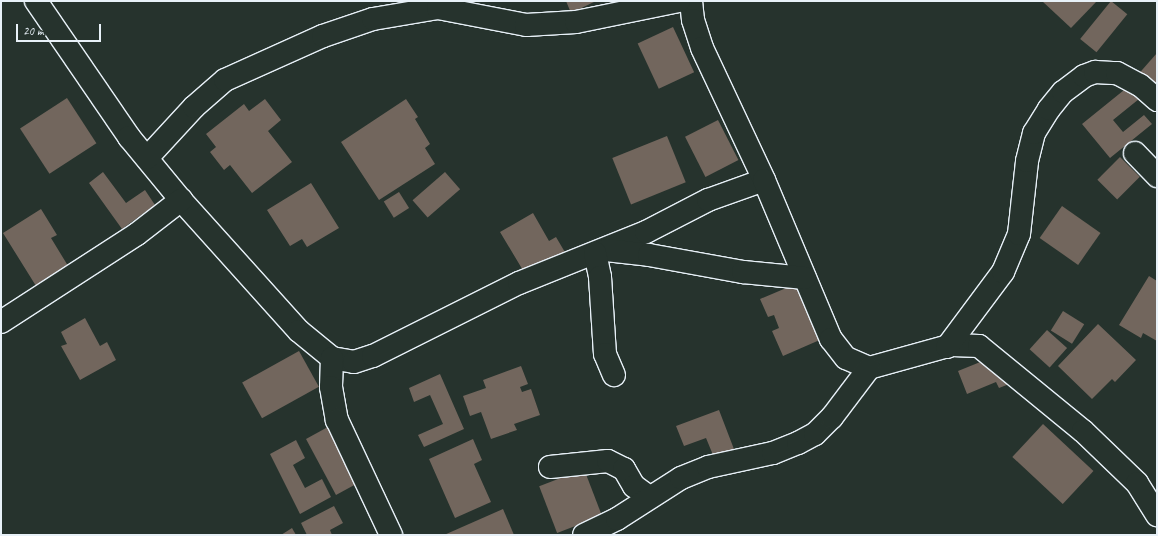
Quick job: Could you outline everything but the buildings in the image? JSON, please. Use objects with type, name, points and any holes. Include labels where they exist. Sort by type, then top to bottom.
[{"type":"street","points":[[36,1],[129,137],[182,200],[300,331],[332,358],[354,362],[373,356],[519,283],[646,232],[708,200],[764,180]]},
{"type":"street","points":[[147,158],[194,107],[225,80],[323,36],[373,19],[438,8],[526,25],[576,22],[679,1]]},
{"type":"street","points":[[691,1],[693,20],[702,48],[764,180],[832,339],[846,358],[868,368]]},
{"type":"street","points":[[946,347],[1003,272],[1019,234],[1027,161],[1034,133],[1049,109],[1074,84],[1084,76],[1095,72],[1116,73],[1140,85],[1157,100]]},
{"type":"street","points":[[1135,153],[1157,176]]},
{"type":"street","points":[[1,322],[137,234],[182,200]]},
{"type":"street","points":[[600,251],[649,255],[743,272],[805,278]]},
{"type":"street","points":[[600,251],[604,348],[614,375]]},
{"type":"street","points":[[584,535],[617,519],[649,497],[681,478],[708,467],[773,453],[815,434],[832,417],[868,368],[946,347],[979,346],[1021,378],[1083,431],[1137,483],[1157,515]]},
{"type":"street","points":[[332,358],[331,386],[337,420],[391,535]]},
{"type":"street","points":[[550,467],[612,462],[624,469],[634,486],[649,497]]}]
